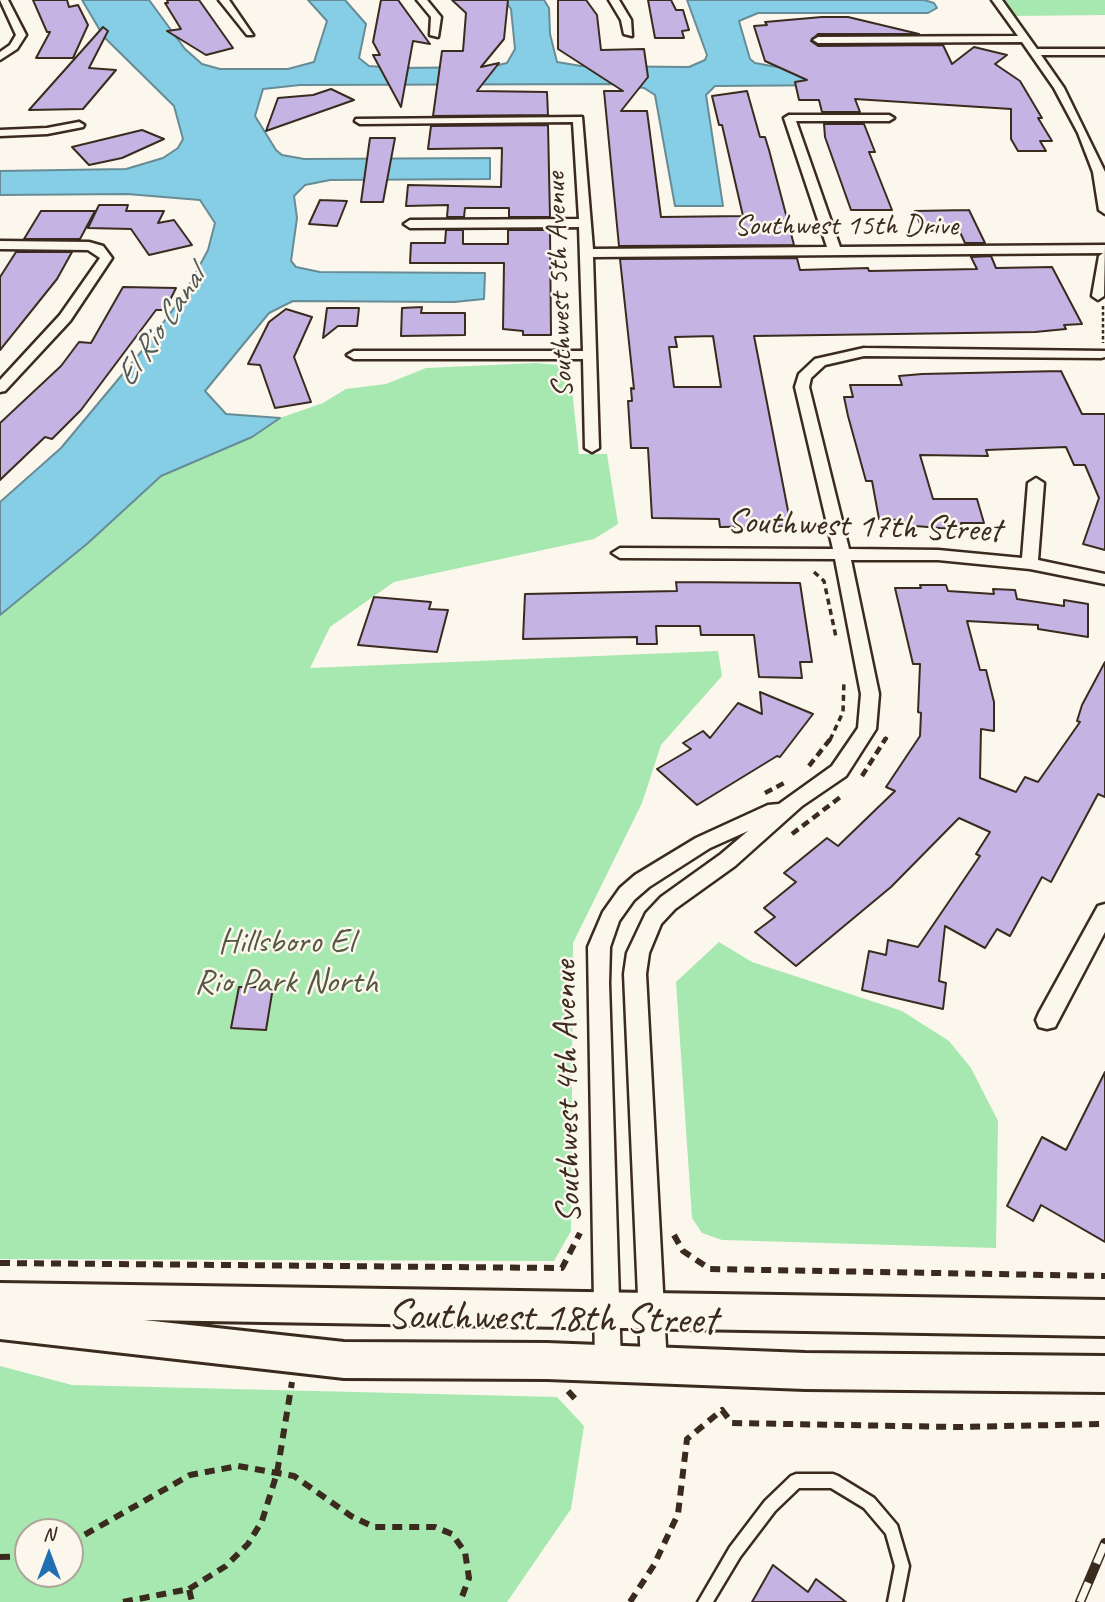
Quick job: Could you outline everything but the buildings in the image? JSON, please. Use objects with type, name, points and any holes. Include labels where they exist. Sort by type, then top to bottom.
[{"type":"main road","name":"Southwest 18th Street","points":[[0,1300],[1105,1318]]},
{"type":"main road","name":"Southwest 18th Street","points":[[0,1321],[344,1360],[608,1363],[805,1371],[1105,1374]]},
{"type":"street","points":[[224,0],[250,33]]},
{"type":"street","points":[[422,0],[436,18],[435,35]]},
{"type":"street","points":[[614,0],[626,20],[629,34]]},
{"type":"street","points":[[997,0],[1059,88],[1083,133],[1099,172],[1105,210]]},
{"type":"street","points":[[2,57],[14,47],[21,35],[3,2]]},
{"type":"street","points":[[818,40],[1023,39]]},
{"type":"street","points":[[1032,52],[1105,52]]},
{"type":"street","points":[[835,253],[789,118],[889,118]]},
{"type":"street","name":"Southwest 5th Avenue","points":[[360,121],[578,119],[587,253],[592,448]]},
{"type":"street","points":[[0,133],[47,131],[79,125]]},
{"type":"street","points":[[410,224],[585,223]]},
{"type":"street","points":[[0,245],[75,244],[99,249],[106,258],[88,287],[36,352],[0,388]]},
{"type":"street","name":"Southwest 15th Drive","points":[[587,253],[1105,249]]},
{"type":"street","points":[[1098,296],[1105,256]]},
{"type":"street","name":"Southwest 4th Avenue","points":[[654,1365],[635,974],[644,935],[668,903],[728,860],[795,801],[839,771],[867,729],[870,694],[842,554],[802,387],[804,377],[816,365],[833,357],[864,352],[1101,354]]},
{"type":"street","points":[[354,355],[590,355]]},
{"type":"street","points":[[1030,564],[1036,482]]},
{"type":"street","name":"Southwest 17th Street","points":[[620,554],[938,555],[1030,564],[1105,579]]},
{"type":"street","name":"Southwest 4th Avenue","points":[[608,1363],[599,947],[610,918],[626,894],[642,881],[704,843],[795,801]]},
{"type":"street","points":[[704,843],[728,860]]},
{"type":"street","points":[[642,881],[668,903]]},
{"type":"street","points":[[1047,1020],[1105,912]]},
{"type":"lane","points":[[705,1602],[742,1543],[770,1506],[796,1481],[833,1481],[869,1503],[892,1530],[902,1566],[895,1602]]},
{"type":"path","points":[[1098,296],[1102,300],[1101,354]]},
{"type":"path","points":[[854,786],[871,766],[890,729]]},
{"type":"path","points":[[787,837],[846,792]]},
{"type":"path","points":[[673,1230],[683,1251],[710,1269],[1105,1276]]},
{"type":"path","points":[[0,1263],[562,1268]]},
{"type":"path","points":[[123,1602],[189,1589],[226,1566],[248,1544],[262,1521],[276,1473],[297,1356]]},
{"type":"path","points":[[630,1602],[654,1565],[678,1514],[687,1439],[722,1410],[732,1423],[957,1427],[1105,1424]]},
{"type":"path","points":[[84,1535],[190,1475],[238,1466],[295,1476],[351,1516],[374,1527],[435,1527],[453,1534],[465,1552],[469,1578],[460,1602]]},
{"type":"path","points":[[189,1589],[192,1602]]},
{"type":"green space","points":[[1002,0],[1105,0],[1105,15],[1012,16]]},
{"type":"green space","name":"Hillsboro El Rio Park North","points":[[536,363],[557,365],[570,372],[579,454],[607,454],[618,524],[594,539],[394,582],[330,627],[310,668],[718,651],[722,676],[661,745],[642,803],[573,943],[571,1231],[554,1261],[0,1259],[0,615],[88,543],[161,476],[252,437],[280,418],[323,403],[346,389],[386,384],[426,368]]},
{"type":"green space","points":[[719,942],[752,962],[902,1011],[949,1041],[971,1068],[998,1121],[996,1248],[722,1240],[702,1233],[692,1218],[676,982]]},
{"type":"green space","points":[[0,1366],[72,1385],[557,1397],[584,1426],[571,1509],[507,1602],[0,1602]]},
{"type":"water","name":"El Rio Canal","points":[[82,0],[149,0],[185,49],[202,64],[220,69],[288,69],[314,62],[327,21],[308,0],[345,0],[366,24],[359,58],[369,66],[398,68],[490,67],[507,63],[515,49],[511,9],[504,0],[544,0],[549,8],[550,34],[557,62],[581,66],[689,67],[705,60],[707,55],[687,0],[924,0],[934,3],[937,8],[928,13],[758,13],[739,21],[750,59],[755,63],[777,67],[957,66],[977,84],[715,86],[706,95],[723,206],[675,206],[655,95],[644,88],[613,84],[300,85],[263,89],[255,116],[282,155],[304,159],[490,158],[490,179],[330,180],[305,185],[294,196],[297,218],[291,261],[296,267],[320,272],[485,273],[484,299],[454,302],[293,301],[269,313],[205,391],[226,414],[280,418],[252,437],[161,476],[88,543],[0,615],[0,502],[61,448],[146,346],[185,293],[208,250],[215,223],[200,200],[127,194],[0,195],[0,171],[126,169],[163,158],[178,148],[183,139],[174,106],[104,37]]},
{"type":"railway","points":[[1080,1602],[1105,1543]]}]
